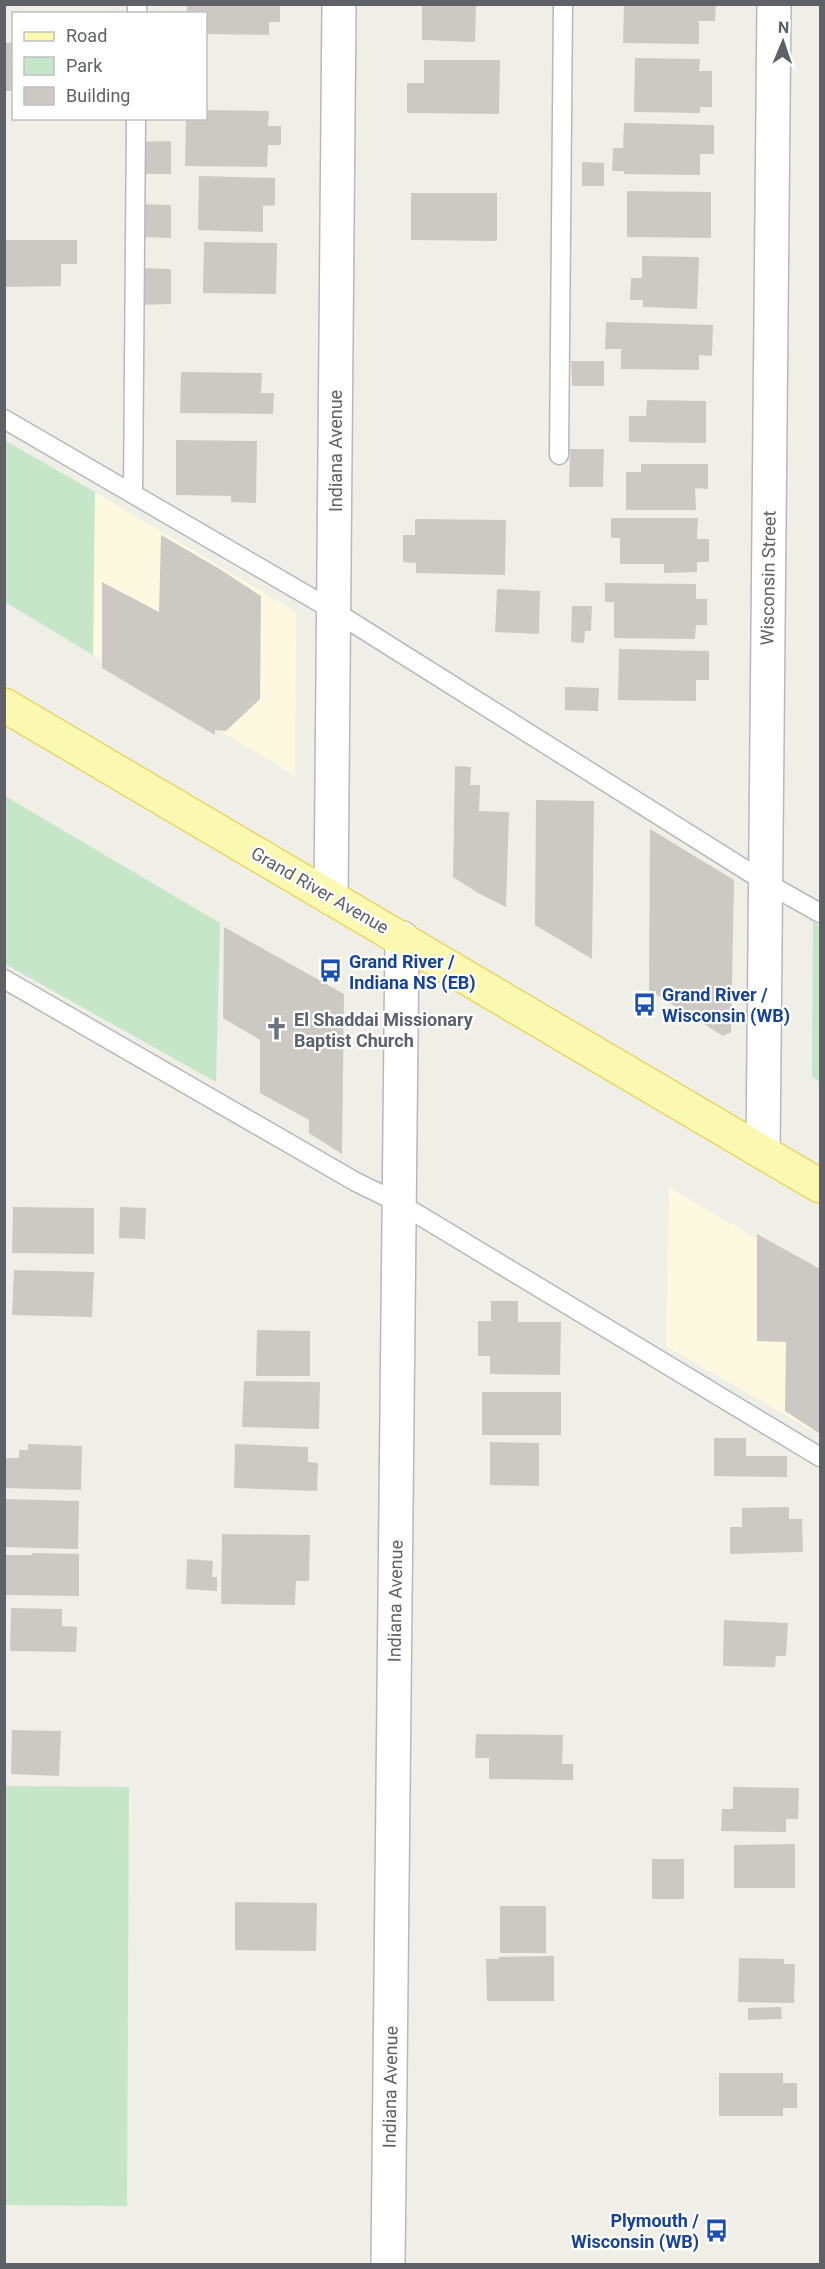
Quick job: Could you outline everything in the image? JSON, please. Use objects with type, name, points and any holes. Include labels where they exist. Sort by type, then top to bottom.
[{"type":"main road","name":"Grand River Avenue","points":[[4,705],[820,1186]]},
{"type":"street","name":"Indiana Avenue","points":[[331,898],[339,4]]},
{"type":"street","name":"Wisconsin Street","points":[[763,1152],[774,4]]},
{"type":"street","name":"Indiana Avenue","points":[[388,2265],[402,938]]},
{"type":"lane","points":[[559,455],[562,4]]},
{"type":"lane","points":[[133,494],[136,120]]},
{"type":"lane","points":[[4,419],[334,611],[765,882],[820,913]]},
{"type":"lane","points":[[4,979],[356,1182],[399,1203],[820,1457]]},
{"type":"shaded area","points":[[95,492],[296,612],[295,776],[93,655]]},
{"type":"shaded area","points":[[669,1187],[820,1276],[820,1435],[666,1346]]},
{"type":"green space","points":[[4,440],[95,492],[93,655],[5,602]]},
{"type":"green space","points":[[5,796],[220,923],[216,1082],[5,964]]},
{"type":"green space","points":[[813,922],[820,926],[820,1082],[812,1077]]},
{"type":"green space","points":[[5,1786],[129,1787],[127,2206],[5,2205]]},
{"type":"building","points":[[187,4],[280,4],[280,22],[269,22],[269,35],[207,34],[207,12],[187,12]]},
{"type":"building","points":[[422,4],[476,4],[475,42],[422,40]]},
{"type":"building","points":[[624,4],[716,4],[715,21],[699,21],[699,44],[623,43]]},
{"type":"building","points":[[4,43],[12,43],[12,91],[4,91]]},
{"type":"building","points":[[635,58],[700,59],[699,71],[712,71],[712,107],[700,107],[700,113],[634,112]]},
{"type":"building","points":[[424,60],[500,60],[499,114],[407,113],[407,83],[424,83]]},
{"type":"building","points":[[207,110],[269,111],[268,126],[281,126],[281,145],[268,145],[267,167],[185,166],[186,120],[207,120]]},
{"type":"building","points":[[624,123],[714,125],[714,154],[700,154],[700,175],[624,174],[624,171],[612,171],[613,148],[623,148]]},
{"type":"building","points":[[171,141],[171,174],[139,174],[139,142]]},
{"type":"building","points":[[582,162],[604,163],[604,186],[582,186]]},
{"type":"building","points":[[199,176],[275,178],[275,205],[263,206],[263,232],[198,230]]},
{"type":"building","points":[[627,191],[711,192],[711,238],[627,237]]},
{"type":"building","points":[[411,193],[497,193],[497,241],[411,240]]},
{"type":"building","points":[[139,204],[171,205],[171,238],[138,237]]},
{"type":"building","points":[[4,240],[77,240],[77,264],[61,264],[61,286],[4,287]]},
{"type":"building","points":[[204,242],[277,243],[276,294],[203,293]]},
{"type":"building","points":[[642,256],[699,257],[697,309],[643,307],[643,300],[630,300],[631,278],[642,278]]},
{"type":"building","points":[[138,268],[171,269],[171,304],[137,305]]},
{"type":"building","points":[[606,322],[713,325],[712,356],[699,355],[699,370],[621,369],[621,349],[605,349]]},
{"type":"building","points":[[571,361],[604,361],[604,386],[572,386]]},
{"type":"building","points":[[181,372],[262,373],[261,393],[274,393],[273,414],[180,413]]},
{"type":"building","points":[[647,400],[706,401],[706,443],[629,442],[629,416],[646,416]]},
{"type":"building","points":[[176,440],[257,441],[256,503],[231,502],[231,496],[176,495]]},
{"type":"building","points":[[570,449],[604,449],[603,487],[569,487]]},
{"type":"building","points":[[641,464],[708,464],[708,489],[695,488],[696,510],[626,510],[626,472],[641,472]]},
{"type":"building","points":[[611,518],[698,518],[697,539],[709,539],[709,562],[697,562],[697,572],[664,573],[664,564],[620,564],[620,538],[611,538]]},
{"type":"building","points":[[415,519],[506,520],[505,575],[416,573],[416,563],[403,562],[403,535],[415,535]]},
{"type":"building","points":[[161,535],[261,596],[260,699],[226,731],[215,730],[215,735],[102,668],[102,582],[159,612]]},
{"type":"building","points":[[605,583],[696,584],[696,599],[707,599],[707,625],[696,625],[695,639],[614,638],[614,602],[605,602]]},
{"type":"building","points":[[497,589],[540,591],[539,634],[495,632]]},
{"type":"building","points":[[572,606],[592,606],[591,631],[585,631],[584,643],[571,642]]},
{"type":"building","points":[[619,649],[709,651],[709,680],[696,680],[696,701],[618,700]]},
{"type":"building","points":[[565,687],[599,688],[598,711],[565,710]]},
{"type":"building","points":[[455,766],[471,767],[470,785],[480,785],[479,811],[509,812],[506,907],[453,877]]},
{"type":"building","points":[[536,800],[594,801],[592,959],[535,925]]},
{"type":"building","points":[[650,829],[734,880],[731,1032],[723,1036],[649,990]]},
{"type":"building","name":"El Shaddai Missionary Baptist Church","points":[[224,927],[344,994],[342,1154],[309,1133],[309,1120],[260,1093],[260,1040],[223,1018]]},
{"type":"building","points":[[13,1207],[94,1208],[94,1254],[12,1253]]},
{"type":"building","points":[[120,1207],[146,1208],[145,1239],[119,1238]]},
{"type":"building","points":[[757,1234],[820,1269],[820,1434],[785,1411],[786,1342],[757,1341]]},
{"type":"building","points":[[14,1270],[94,1272],[92,1317],[12,1315]]},
{"type":"building","points":[[491,1301],[518,1301],[518,1322],[561,1322],[560,1375],[490,1374],[490,1356],[478,1356],[478,1321],[491,1321]]},
{"type":"building","points":[[257,1330],[310,1331],[310,1376],[256,1376]]},
{"type":"building","points":[[244,1381],[320,1382],[319,1429],[242,1427]]},
{"type":"building","points":[[482,1392],[561,1392],[561,1435],[482,1435]]},
{"type":"building","points":[[714,1438],[746,1438],[746,1456],[787,1456],[787,1477],[714,1476]]},
{"type":"building","points":[[490,1442],[539,1443],[539,1486],[490,1485]]},
{"type":"building","points":[[28,1444],[82,1446],[81,1490],[4,1488],[4,1458],[19,1458],[19,1450],[28,1450]]},
{"type":"building","points":[[235,1444],[308,1447],[308,1462],[318,1463],[317,1491],[234,1488]]},
{"type":"building","points":[[4,1499],[79,1501],[78,1549],[4,1547]]},
{"type":"building","points":[[789,1507],[789,1519],[802,1519],[803,1552],[730,1554],[730,1527],[742,1527],[742,1508]]},
{"type":"building","points":[[222,1534],[310,1535],[309,1581],[296,1581],[295,1605],[221,1604]]},
{"type":"building","points":[[32,1553],[79,1554],[79,1596],[4,1595],[4,1555],[32,1555]]},
{"type":"building","points":[[187,1559],[213,1561],[212,1577],[217,1577],[217,1591],[186,1589]]},
{"type":"building","points":[[11,1608],[62,1609],[62,1626],[77,1627],[76,1652],[10,1651]]},
{"type":"building","points":[[724,1620],[788,1623],[786,1656],[776,1656],[775,1667],[723,1666]]},
{"type":"building","points":[[12,1730],[61,1731],[59,1776],[11,1774]]},
{"type":"building","points":[[476,1734],[563,1735],[562,1764],[573,1764],[573,1780],[489,1779],[489,1758],[475,1758]]},
{"type":"building","points":[[733,1787],[799,1788],[798,1819],[786,1819],[786,1832],[721,1831],[722,1809],[733,1809]]},
{"type":"building","points":[[795,1844],[795,1888],[734,1888],[734,1845]]},
{"type":"building","points":[[652,1859],[684,1859],[684,1899],[652,1899]]},
{"type":"building","points":[[235,1902],[317,1903],[316,1951],[235,1950]]},
{"type":"building","points":[[500,1906],[546,1906],[546,1953],[500,1953]]},
{"type":"building","points":[[554,1956],[554,2001],[487,2001],[486,1959]]},
{"type":"building","points":[[739,1958],[784,1959],[784,1964],[795,1964],[794,2003],[738,2002]]},
{"type":"building","points":[[781,2007],[782,2019],[748,2020],[748,2008]]},
{"type":"building","points":[[719,2073],[783,2073],[783,2083],[797,2083],[797,2108],[783,2108],[783,2116],[719,2116]]},
{"type":"place","name":"Grand River / Indiana NS (EB)","points":[[331,971]]},
{"type":"place","name":"Grand River / Wisconsin (WB)","points":[[644,1004]]},
{"type":"place","name":"El Shaddai Missionary Baptist Church","points":[[276,1029]]},
{"type":"place","name":"Plymouth / Wisconsin (WB)","points":[[717,2230]]}]
